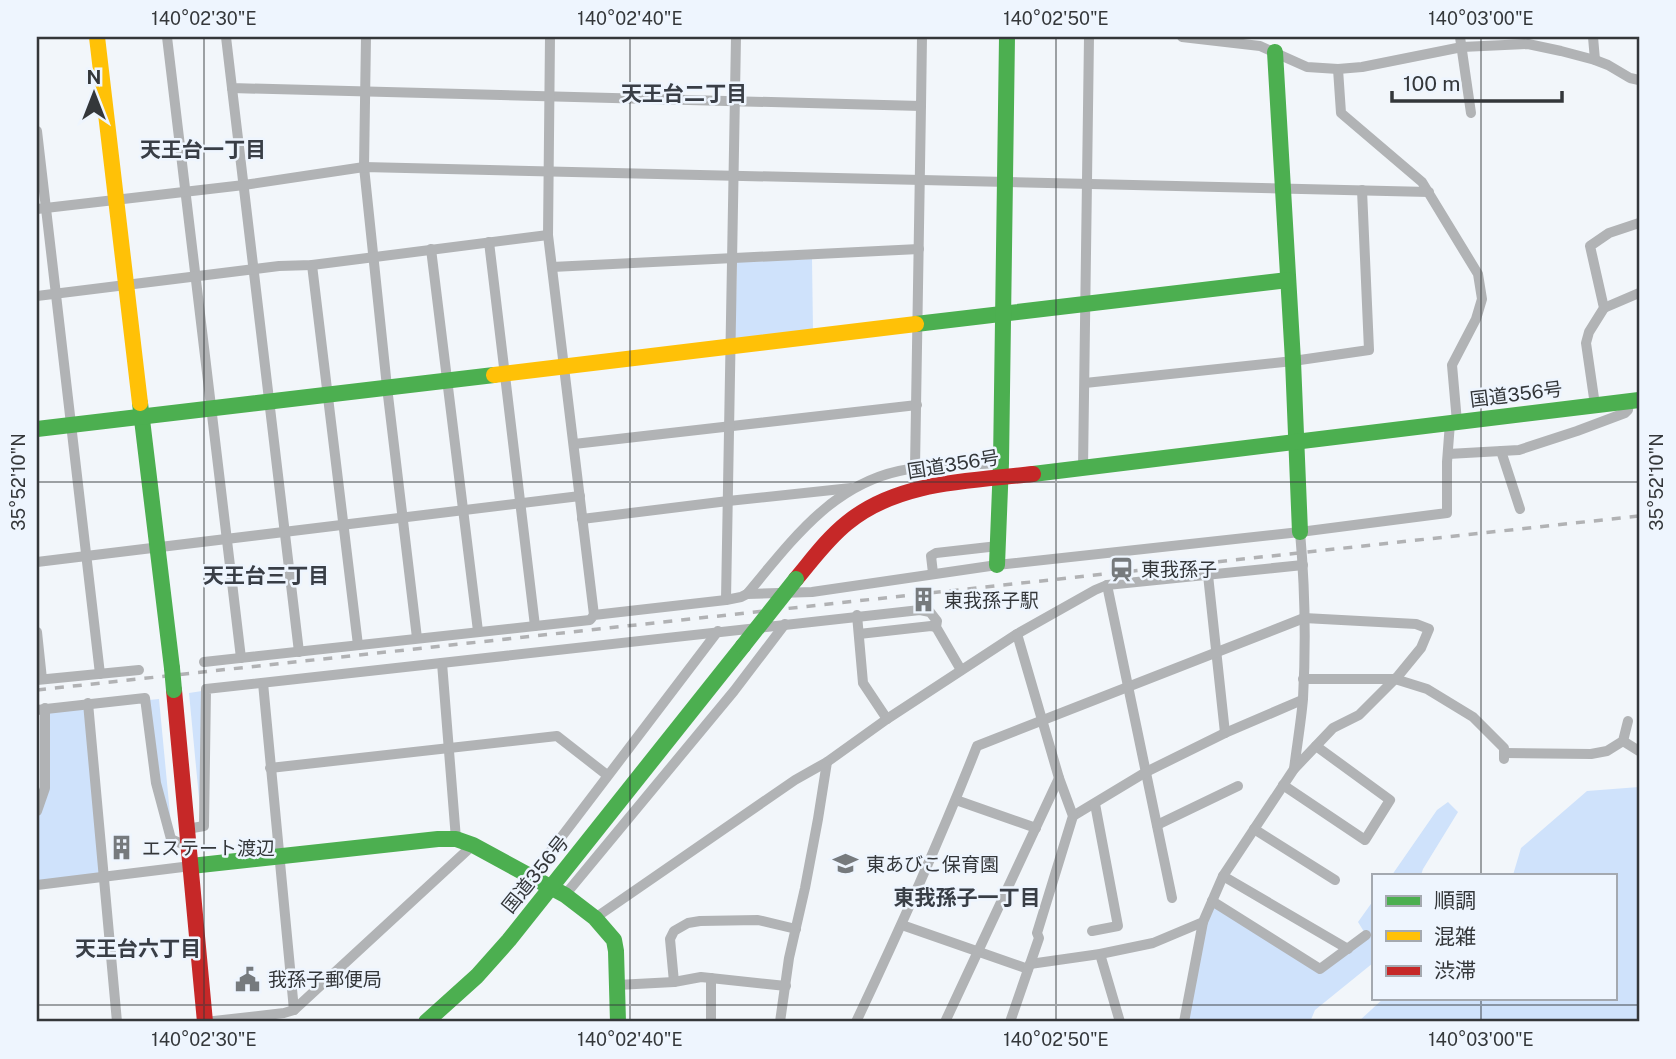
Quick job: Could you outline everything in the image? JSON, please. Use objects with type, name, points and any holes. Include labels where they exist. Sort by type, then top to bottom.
[{"type":"main road","points":[[97,37],[172,668],[205,1022]]},
{"type":"main road","points":[[997,565],[1001,470],[1007,37]]},
{"type":"main road","points":[[1265,45],[1283,188],[1300,532]]},
{"type":"main road","points":[[37,429],[1288,280]]},
{"type":"main road","name":"国道356号","points":[[426,1022],[477,976],[558,891],[796,579],[838,530],[871,505],[908,490],[1001,470],[1083,468],[1634,400]]},
{"type":"main road","points":[[191,866],[438,839],[456,839],[473,845],[558,891],[595,919],[614,940],[618,1022]]},
{"type":"street","points":[[167,37],[241,658]]},
{"type":"street","points":[[226,37],[299,652]]},
{"type":"street","points":[[366,37],[364,167],[417,638]]},
{"type":"street","points":[[550,37],[548,235],[594,615]]},
{"type":"street","points":[[726,600],[736,37]]},
{"type":"street","points":[[915,468],[922,37]]},
{"type":"street","points":[[1083,468],[1089,37]]},
{"type":"street","points":[[1182,37],[1265,45],[1307,67],[1338,69],[1362,66],[1461,42],[1528,44],[1595,60],[1639,80]]},
{"type":"street","points":[[1593,37],[1595,60]]},
{"type":"street","points":[[1461,42],[1471,113]]},
{"type":"street","points":[[747,594],[812,592],[997,565],[1447,513],[1448,454],[1454,423],[1452,365],[1476,318],[1482,299],[1478,274],[1422,182],[1341,113],[1338,69]]},
{"type":"street","points":[[232,88],[922,106]]},
{"type":"street","points":[[37,131],[41,208],[56,293],[100,674]]},
{"type":"street","points":[[41,208],[244,186],[364,167],[1429,192]]},
{"type":"street","points":[[1085,383],[1293,361],[1369,350],[1362,190]]},
{"type":"street","points":[[1604,308],[1590,246],[1609,233],[1639,223]]},
{"type":"street","points":[[37,296],[548,235]]},
{"type":"street","points":[[489,242],[536,626]]},
{"type":"street","points":[[431,249],[478,631]]},
{"type":"street","points":[[552,267],[919,249]]},
{"type":"street","points":[[312,265],[358,645]]},
{"type":"street","points":[[1595,405],[1586,344],[1590,332],[1604,308],[1639,293]]},
{"type":"street","points":[[1448,454],[1519,450],[1626,413],[1634,400]]},
{"type":"street","points":[[574,444],[917,405]]},
{"type":"street","points":[[1501,451],[1520,509]]},
{"type":"street","points":[[204,662],[590,620],[594,615],[741,597],[747,594],[808,522],[825,507],[875,478],[915,468],[1001,470]]},
{"type":"street","points":[[582,519],[856,488]]},
{"type":"street","points":[[37,562],[580,496]]},
{"type":"street","points":[[1294,769],[1303,700],[1304,618],[1300,532]]},
{"type":"street","points":[[933,573],[931,556],[936,553],[998,546]]},
{"type":"street","points":[[595,919],[795,780],[827,762],[961,670],[1017,634],[1095,590],[1107,585],[1303,565]]},
{"type":"street","points":[[1208,575],[1225,733]]},
{"type":"street","points":[[1107,585],[1172,898]]},
{"type":"street","points":[[187,829],[204,826],[206,689],[920,610],[930,612],[937,621],[936,627],[961,670]]},
{"type":"street","points":[[857,615],[863,683],[887,719]]},
{"type":"street","points":[[856,1022],[902,925],[977,746],[1304,618],[1416,624],[1429,629],[1421,648],[1395,680],[1359,715],[1333,728],[1294,769],[1223,876],[1203,922],[1184,1022]]},
{"type":"street","points":[[558,891],[734,691],[785,624]]},
{"type":"street","points":[[859,634],[936,627]]},
{"type":"street","points":[[531,877],[718,631]]},
{"type":"street","points":[[37,632],[39,680],[139,670]]},
{"type":"street","points":[[1010,1022],[1039,938],[1037,933],[1073,816],[1059,778],[1017,634]]},
{"type":"street","points":[[442,663],[456,839]]},
{"type":"street","points":[[1303,678],[1395,680],[1427,689],[1473,717],[1504,748],[1505,756],[1591,754],[1607,751],[1623,741],[1628,721]]},
{"type":"street","points":[[263,683],[294,1010]]},
{"type":"street","points":[[37,811],[45,788],[41,709],[145,698],[156,783],[171,839],[189,846]]},
{"type":"street","points":[[1073,816],[1146,772],[1225,733],[1303,700]]},
{"type":"street","points":[[88,703],[117,1022]]},
{"type":"street","points":[[270,768],[557,736],[607,775]]},
{"type":"street","points":[[1623,741],[1639,751]]},
{"type":"street","points":[[1283,785],[1364,840],[1390,800],[1316,746]]},
{"type":"street","points":[[780,1022],[789,958],[816,833],[827,762]]},
{"type":"street","points":[[945,1022],[1059,778]]},
{"type":"street","points":[[1157,825],[1238,786]]},
{"type":"street","points":[[956,800],[1036,828]]},
{"type":"street","points":[[1092,932],[1118,926],[1095,804]]},
{"type":"street","points":[[1254,829],[1335,880]]},
{"type":"street","points":[[205,1022],[294,1010],[473,845]]},
{"type":"street","points":[[37,884],[191,866]]},
{"type":"street","points":[[1223,876],[1348,949]]},
{"type":"street","points":[[1212,901],[1320,969],[1366,935]]},
{"type":"street","points":[[674,982],[670,939],[674,931],[688,923],[758,920],[796,929]]},
{"type":"street","points":[[902,925],[1029,966],[1153,943],[1203,922]]},
{"type":"street","points":[[1100,954],[1120,1022]]},
{"type":"street","points":[[617,985],[674,982],[701,977],[786,986]]},
{"type":"street","points":[[711,978],[711,1022]]},
{"type":"shaded area","points":[[812,259],[813,331],[735,340],[737,262]]},
{"type":"shaded area","points":[[202,691],[201,819],[189,693]]},
{"type":"shaded area","points":[[159,699],[172,835],[160,783],[149,700]]},
{"type":"shaded area","points":[[86,706],[100,874],[37,881],[37,821],[48,789],[48,711]]},
{"type":"shaded area","points":[[1639,787],[1639,1022],[1358,1022],[1382,1000],[1616,1000],[1616,874],[1513,874],[1521,848],[1587,791]]},
{"type":"shaded area","points":[[1448,802],[1458,812],[1421,874],[1393,874],[1437,810]]},
{"type":"shaded area","points":[[1212,901],[1320,969],[1366,935],[1358,922],[1372,902],[1372,964],[1315,1010],[1310,1022],[1184,1022]]},
{"type":"railway","points":[[37,690],[1639,516]]},
{"type":"traffic: fast","points":[[997,565],[1007,37]]},
{"type":"traffic: fast","points":[[1275,52],[1300,532]]},
{"type":"traffic: fast","points":[[916,324],[1288,280]]},
{"type":"traffic: fast","points":[[37,429],[494,375]]},
{"type":"traffic: fast","points":[[1033,474],[1639,400]]},
{"type":"traffic: fast","points":[[140,403],[172,668]]},
{"type":"traffic: fast","points":[[743,646],[796,579]]},
{"type":"traffic: fast","points":[[426,1022],[477,976],[509,940],[743,646]]},
{"type":"traffic: fast","points":[[172,668],[174,690]]},
{"type":"traffic: fast","points":[[191,866],[438,839],[456,839],[473,845],[565,895],[595,918],[614,940],[618,1022]]},
{"type":"traffic: slow","points":[[97,37],[140,403]]},
{"type":"traffic: slow","points":[[494,375],[916,324]]},
{"type":"traffic: jam","points":[[796,579],[840,529],[867,509],[889,499],[936,485],[1033,474]]},
{"type":"traffic: jam","points":[[174,690],[205,1022]]},
{"type":"place","name":"東我孫子","points":[[1121,569]]},
{"type":"place","name":"東我孫子駅","points":[[924,600]]},
{"type":"place","name":"エステート渡辺","points":[[122,848]]},
{"type":"place","name":"東あびこ保育園","points":[[846,864]]},
{"type":"place","name":"我孫子郵便局","points":[[248,979]]},
{"type":"district","name":"天王台二丁目","points":[[684,94]]},
{"type":"district","name":"天王台一丁目","points":[[203,150]]},
{"type":"district","name":"天王台三丁目","points":[[266,576]]},
{"type":"district","name":"東我孫子一丁目","points":[[967,898]]},
{"type":"district","name":"天王台六丁目","points":[[138,949]]}]
